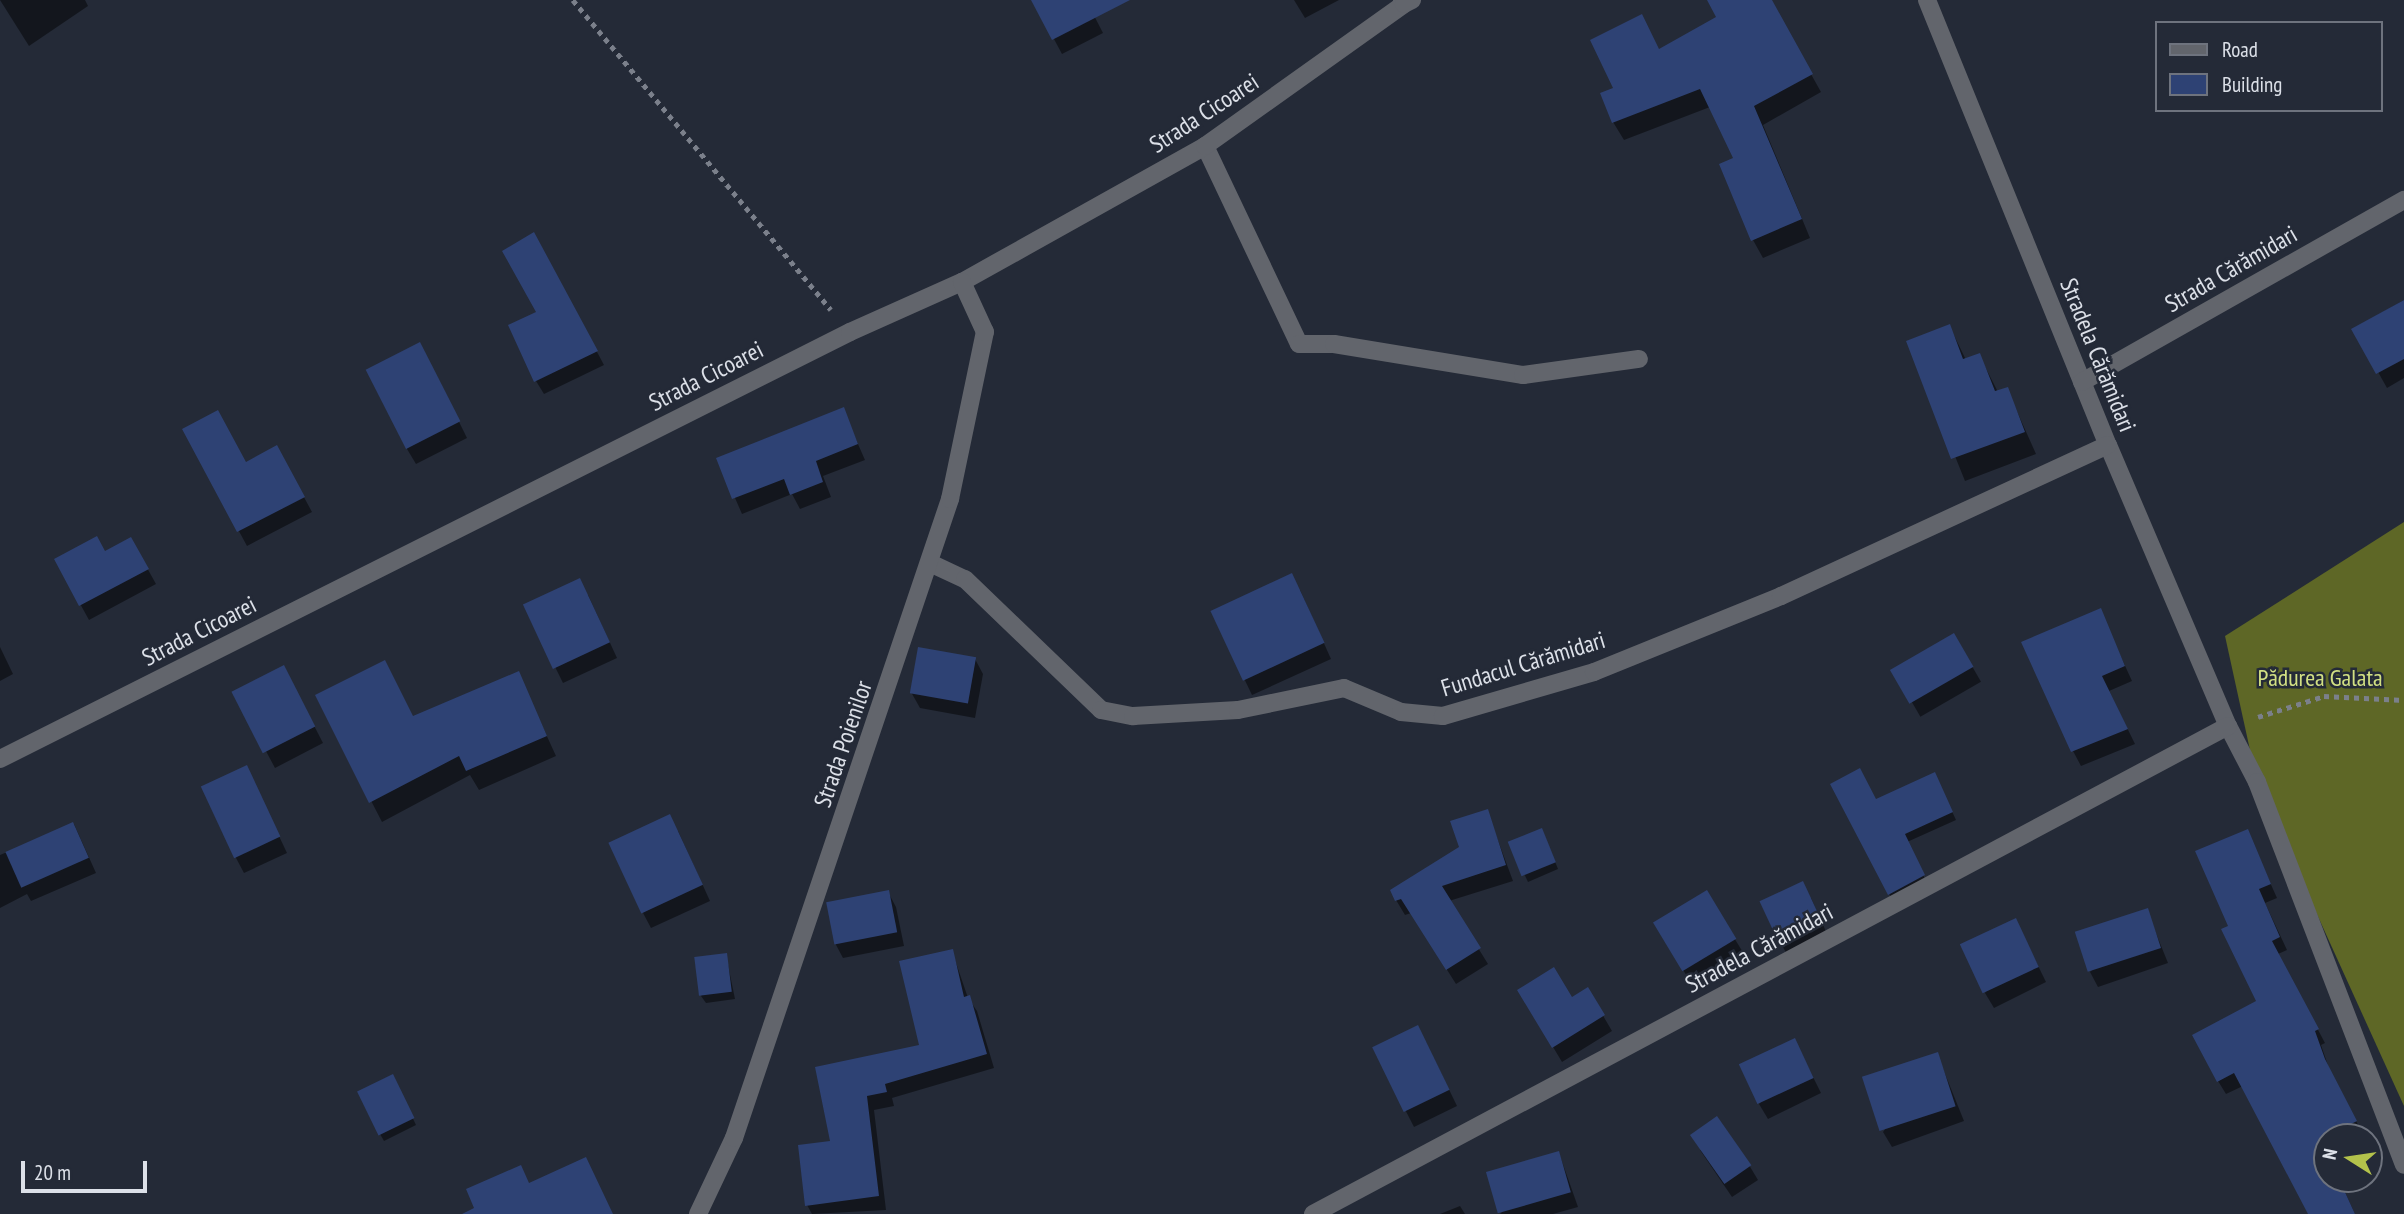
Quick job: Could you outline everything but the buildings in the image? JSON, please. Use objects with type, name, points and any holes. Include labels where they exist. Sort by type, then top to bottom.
[{"type":"street","name":"Stradela Cărămidari","points":[[1927,0],[2108,445],[2228,726],[2257,782],[2404,1165]]},
{"type":"street","name":"Strada Cicoarei","points":[[0,759],[850,332],[962,282],[1205,146],[1406,1]]},
{"type":"street","points":[[1205,146],[1299,344],[1334,344],[1523,375],[1639,359]]},
{"type":"street","name":"Strada Cărămidari","points":[[2082,382],[2404,200]]},
{"type":"street","name":"Strada Poienilor","points":[[698,1214],[734,1138],[950,499],[985,332],[962,282]]},
{"type":"street","name":"Fundacul Cărămidari","points":[[930,562],[965,579],[1101,710],[1133,716],[1238,710],[1344,688],[1401,712],[1443,716],[1619,662],[1781,596],[2108,445]]},
{"type":"street","name":"Stradela Cărămidari","points":[[1313,1214],[2228,726]]},
{"type":"path","points":[[573,0],[850,332]]},
{"type":"path","points":[[2228,726],[2324,696],[2404,700]]},
{"type":"green space","name":"Pădurea Galata","points":[[2404,522],[2404,1106],[2257,782],[2225,636]]}]
